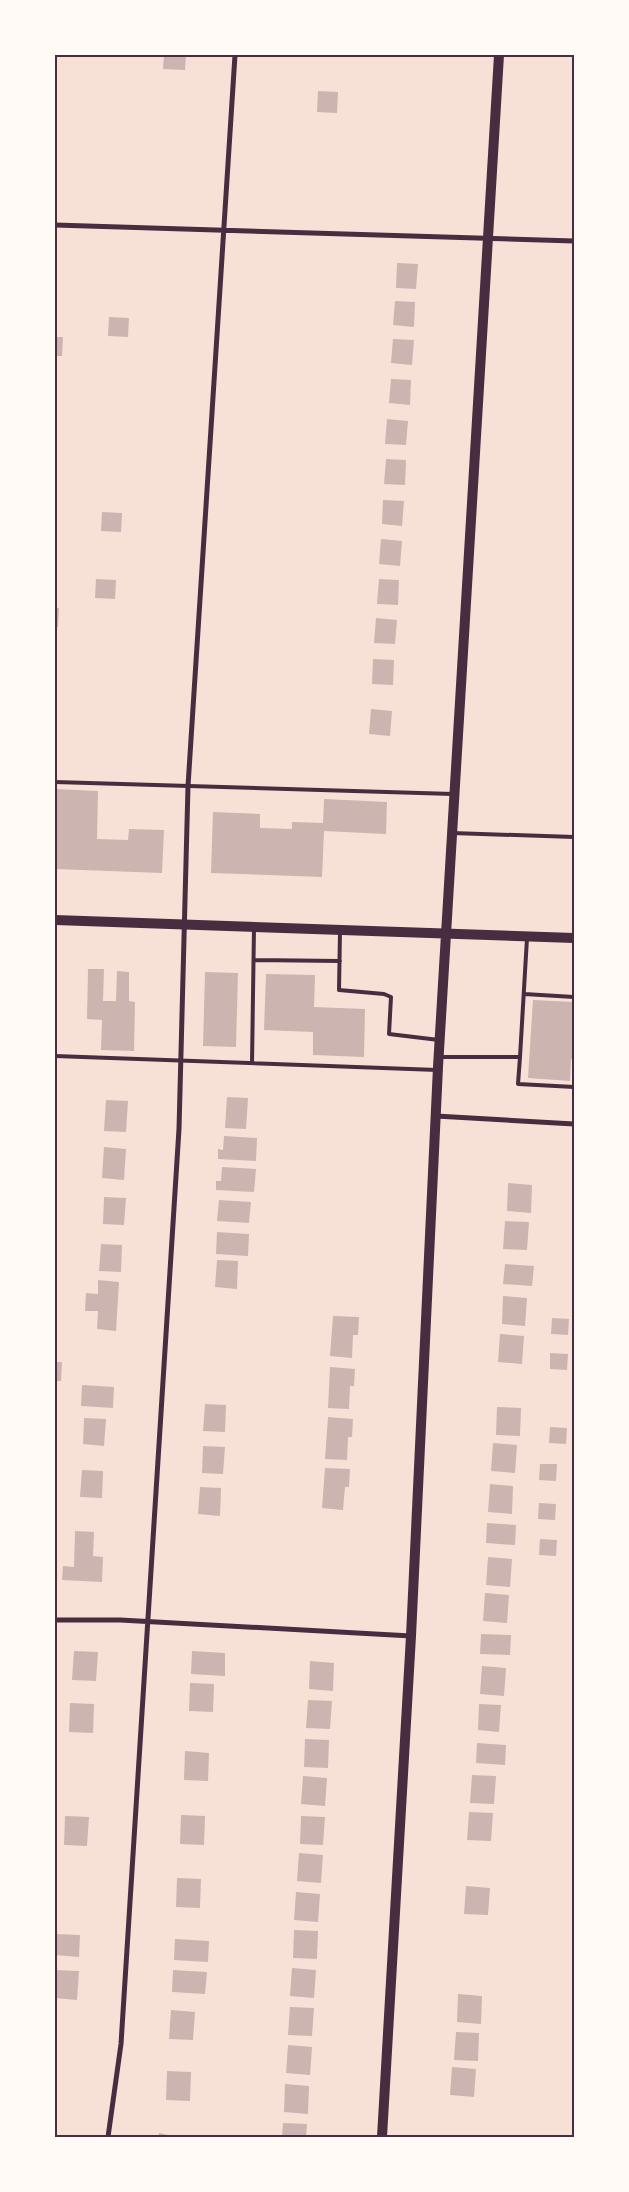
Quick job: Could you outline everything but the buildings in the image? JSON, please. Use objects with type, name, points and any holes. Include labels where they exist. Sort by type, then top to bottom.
[{"type":"main road","points":[[382,2137],[412,1636],[438,1070],[499,55]]},
{"type":"main road","points":[[55,920],[340,928],[574,938]]},
{"type":"street","points":[[108,2137],[121,2044],[179,1129],[188,786],[235,55]]},
{"type":"street","points":[[55,224],[574,241]]},
{"type":"street","points":[[436,1116],[574,1124]]},
{"type":"street","points":[[55,1620],[148,1622],[412,1636]]},
{"type":"lane","points":[[55,782],[454,794]]},
{"type":"lane","points":[[452,832],[574,836]]},
{"type":"lane","points":[[252,1063],[254,926]]},
{"type":"lane","points":[[340,928],[339,990],[384,994],[391,997],[389,1034],[440,1040]]},
{"type":"lane","points":[[528,936],[523,980],[524,994],[518,1084],[574,1088]]},
{"type":"lane","points":[[254,960],[340,961]]},
{"type":"lane","points":[[524,994],[574,997]]},
{"type":"lane","points":[[55,1056],[438,1070]]},
{"type":"lane","points":[[439,1057],[520,1057]]}]
